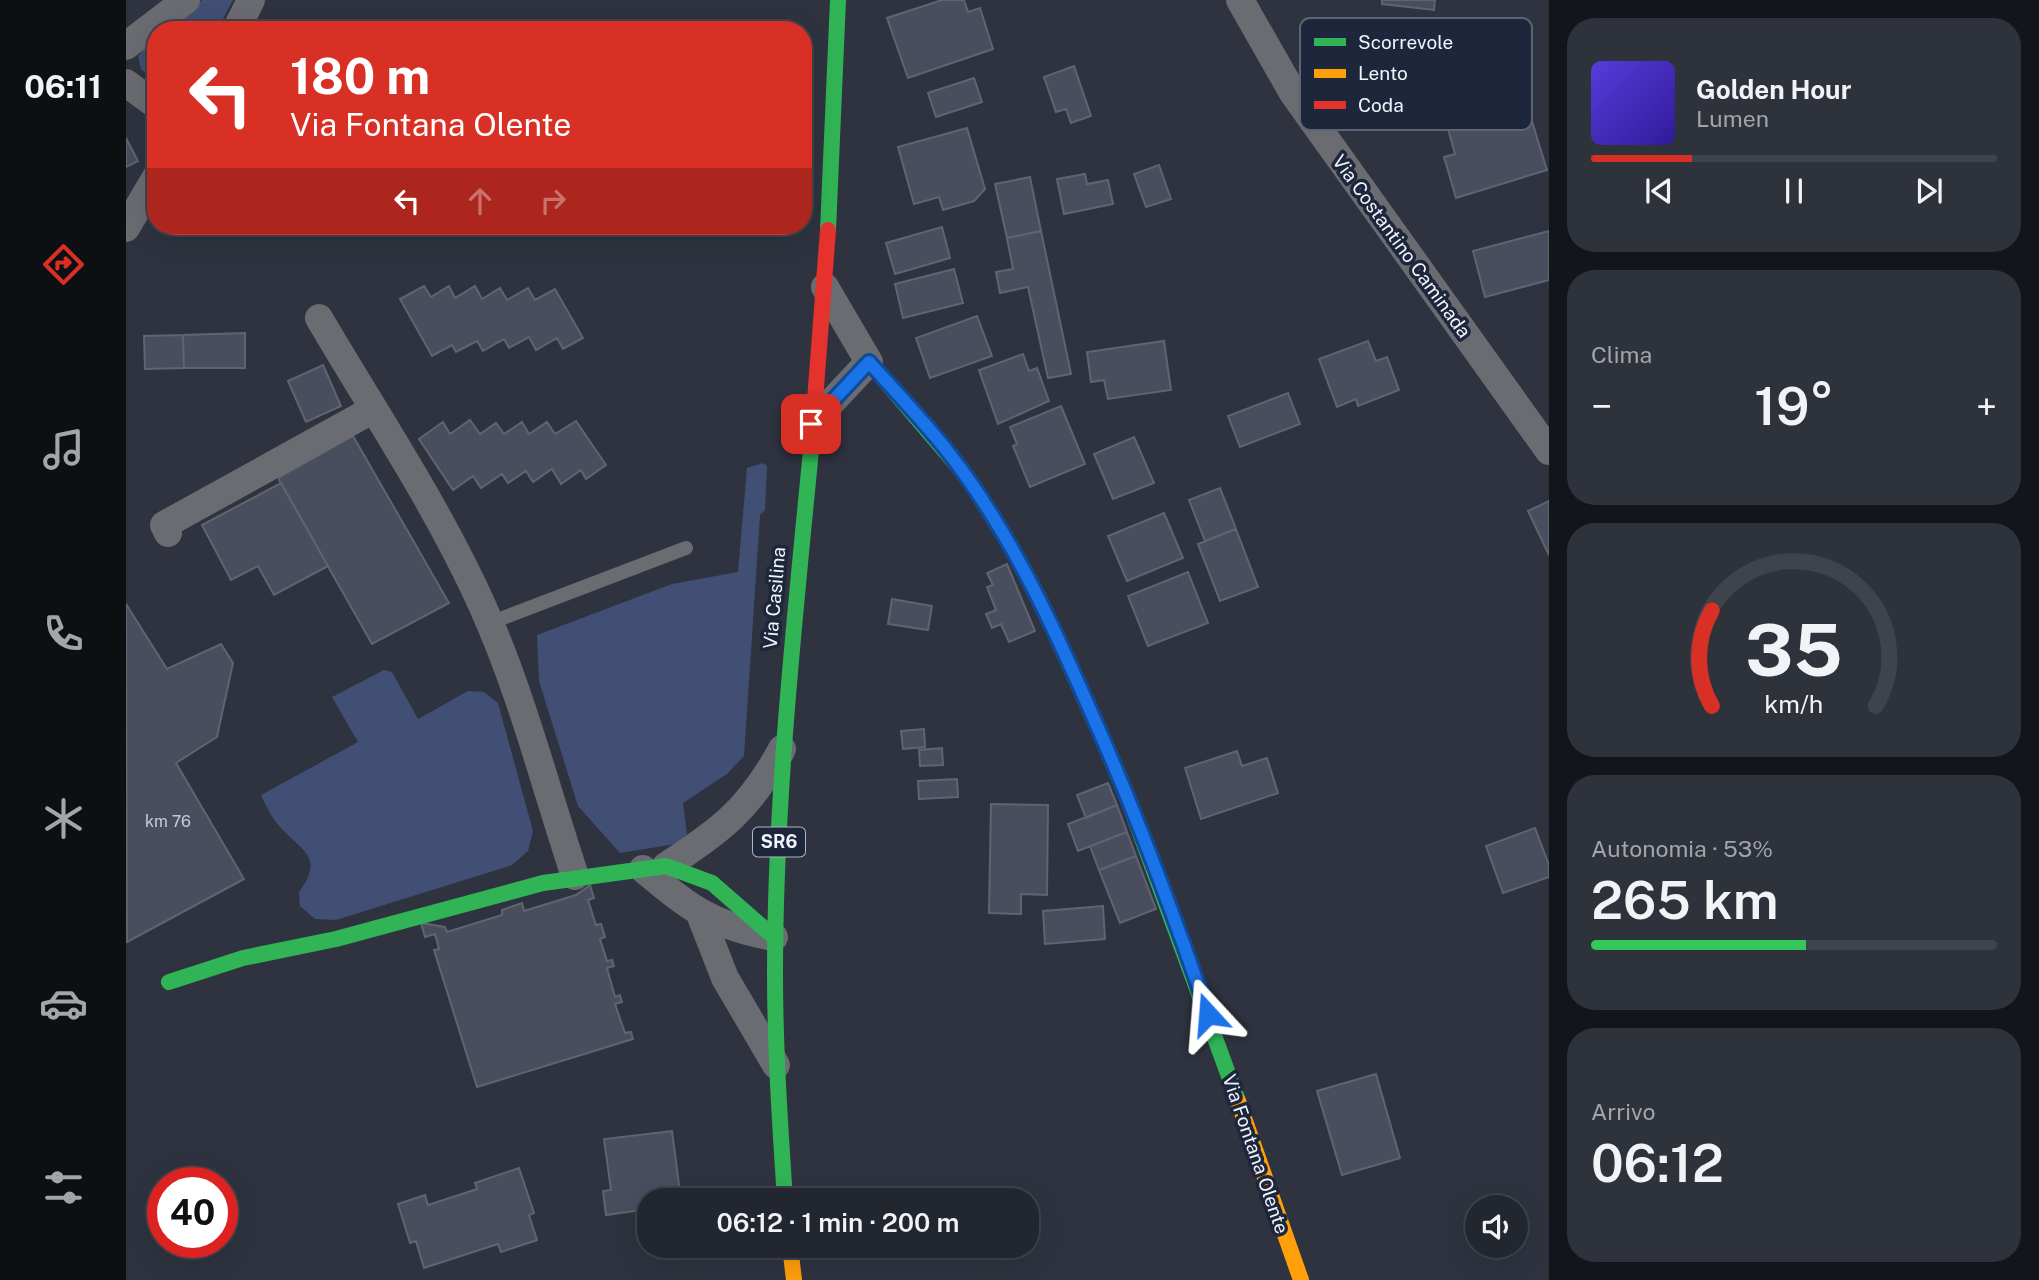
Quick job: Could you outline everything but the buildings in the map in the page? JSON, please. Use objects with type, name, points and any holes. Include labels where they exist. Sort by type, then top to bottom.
[{"type":"street","points":[[159,21],[186,0]]},
{"type":"street","points":[[240,21],[251,0]]},
{"type":"street","name":"Via Casilina","points":[[784,1188],[776,1065],[774,937],[783,747],[825,287],[838,0]]},
{"type":"street","name":"Via Costantino Caminada","points":[[1240,0],[1300,103]]},
{"type":"street","points":[[126,46],[147,30]]},
{"type":"street","points":[[126,83],[147,98]]},
{"type":"street","name":"Via Costantino Caminada","points":[[1319,130],[1549,451]]},
{"type":"street","points":[[126,228],[147,192]]},
{"type":"street","name":"Via Fontana Olente","points":[[825,287],[869,362],[944,447],[980,496],[1016,555],[1072,668],[1161,881],[1301,1280]]},
{"type":"street","points":[[318,318],[456,553],[490,623],[575,876]]},
{"type":"street","points":[[811,424],[869,362]]},
{"type":"street","points":[[168,533],[164,525],[372,410]]},
{"type":"street","points":[[655,868],[712,836],[737,815],[759,789],[783,747]]},
{"type":"street","points":[[655,868],[700,914],[724,926],[774,937]]},
{"type":"street","points":[[169,982],[243,958],[336,939],[575,876],[655,868],[712,883],[774,937]]},
{"type":"street","points":[[700,914],[725,978],[745,1018],[776,1065]]},
{"type":"street","points":[[791,1258],[794,1280]]},
{"type":"lane","points":[[490,623],[685,548]]},
{"type":"shaded area","points":[[202,0],[233,0],[222,21],[175,21]]},
{"type":"shaded area","points":[[147,46],[147,74],[141,69],[138,56]]},
{"type":"shaded area","points":[[763,463],[767,466],[765,510],[760,515],[744,756],[727,774],[683,803],[688,842],[620,853],[578,806],[539,681],[537,635],[672,584],[738,572],[747,468]]},
{"type":"shaded area","points":[[384,670],[392,672],[418,719],[468,691],[484,692],[498,703],[533,831],[528,851],[512,865],[336,920],[315,919],[300,906],[299,892],[310,870],[308,856],[278,824],[261,795],[358,742],[332,697]]},
{"type":"traffic: fast","points":[[828,230],[838,0]]},
{"type":"traffic: fast","points":[[869,362],[968,478],[1040,600],[1120,778],[1238,1101]]},
{"type":"traffic: fast","points":[[784,1188],[776,1030],[778,840],[787,706],[812,440]]},
{"type":"traffic: fast","points":[[169,982],[243,958],[336,939],[543,883],[666,866],[712,883],[774,937]]},
{"type":"traffic: slow","points":[[1238,1101],[1301,1280]]},
{"type":"traffic: slow","points":[[791,1258],[794,1280]]},
{"type":"traffic: jam","points":[[812,440],[828,230]]},
{"type":"route","points":[[811,424],[869,362],[967,476],[1025,573],[1107,746],[1157,869],[1208,1014]]}]
